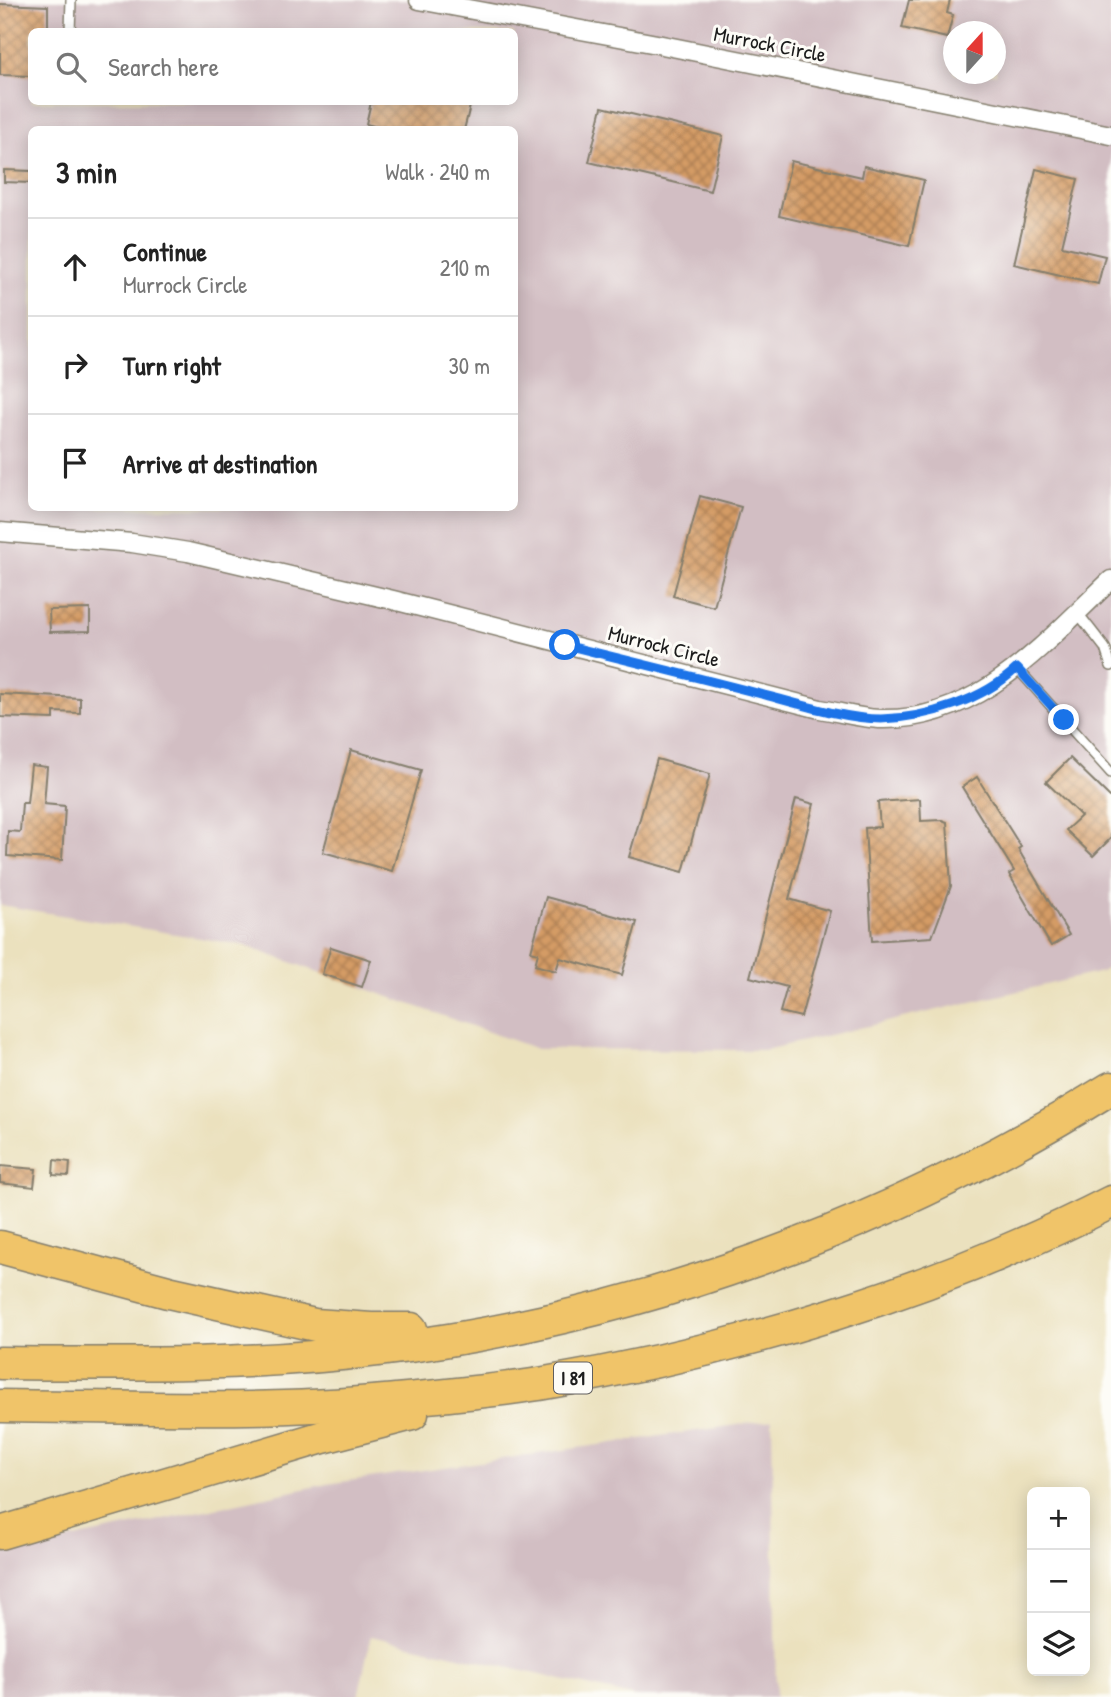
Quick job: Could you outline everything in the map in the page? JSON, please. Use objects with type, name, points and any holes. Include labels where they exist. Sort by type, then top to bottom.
[{"type":"highway","points":[[2,1363],[255,1362],[380,1350],[465,1337],[559,1317],[654,1293],[823,1236],[923,1192],[1044,1130],[1111,1088]]},
{"type":"highway","name":"I 81","points":[[3,1406],[258,1407],[382,1401],[536,1384],[618,1369],[760,1335],[842,1311],[1004,1251],[1111,1202]]},
{"type":"highway","points":[[0,1247],[168,1292],[316,1325],[371,1329],[429,1328],[559,1317]]},
{"type":"highway","points":[[0,1533],[323,1437],[396,1417],[483,1403],[536,1384]]},
{"type":"street","name":"Murrock Circle","points":[[419,0],[657,44],[1111,135]]},
{"type":"street","name":"Murrock Circle","points":[[0,532],[132,542],[188,552],[393,600],[820,709],[877,719],[902,718],[943,709],[971,698],[1017,668],[1111,580]]},
{"type":"lane","points":[[70,28],[71,0]]},
{"type":"lane","points":[[1077,612],[1105,648],[1111,666]]},
{"type":"lane","points":[[1017,668],[1111,773]]},
{"type":"shaded area","points":[[0,0],[1111,0],[1111,966],[1101,972],[765,1050],[537,1049],[242,945],[0,905]]},
{"type":"shaded area","points":[[772,1420],[776,1697],[636,1697],[371,1636],[358,1697],[0,1697],[0,1554],[327,1484]]},
{"type":"building","points":[[909,0],[950,0],[947,13],[953,15],[951,21],[943,21],[943,37],[902,28]]},
{"type":"building","points":[[0,4],[48,6],[48,28],[28,28],[28,76],[0,75]]},
{"type":"building","points":[[370,105],[470,105],[465,126],[366,124]]},
{"type":"building","points":[[602,107],[723,136],[710,191],[589,162]]},
{"type":"building","points":[[791,161],[862,177],[864,166],[924,180],[909,246],[779,216]]},
{"type":"building","points":[[1036,169],[1078,179],[1062,246],[1105,256],[1098,284],[1014,264]]},
{"type":"building","points":[[4,170],[28,171],[28,183],[4,182]]},
{"type":"building","points":[[700,496],[741,507],[714,607],[673,596]]},
{"type":"building","points":[[90,609],[90,631],[50,632],[49,610]]},
{"type":"building","points":[[0,694],[80,698],[80,713],[54,712],[54,719],[0,717]]},
{"type":"building","points":[[351,750],[421,770],[392,871],[323,852]]},
{"type":"building","points":[[1070,758],[1111,798],[1111,838],[1093,856],[1066,830],[1081,816],[1046,782]]},
{"type":"building","points":[[657,759],[710,774],[683,872],[629,857]]},
{"type":"building","points":[[31,765],[47,767],[44,804],[65,806],[62,860],[7,856],[8,831],[20,832],[22,803],[27,803]]},
{"type":"building","points":[[977,777],[1021,847],[1018,849],[1069,935],[1051,946],[1009,874],[1014,871],[962,787]]},
{"type":"building","points":[[796,799],[814,804],[789,899],[830,911],[801,1017],[780,1012],[787,987],[750,977]]},
{"type":"building","points":[[920,799],[921,821],[947,822],[951,886],[932,937],[872,941],[865,828],[880,827],[878,802]]},
{"type":"building","points":[[546,897],[637,922],[622,975],[560,958],[556,971],[535,965],[538,953],[531,951]]},
{"type":"building","points":[[331,947],[371,960],[362,987],[322,974]]},
{"type":"building","points":[[54,1160],[70,1162],[69,1176],[53,1175]]},
{"type":"building","points":[[0,1166],[36,1169],[34,1187],[0,1183]]},
{"type":"route","points":[[565,645],[820,709],[877,719],[902,718],[943,709],[971,698],[1017,668],[1064,720]]}]
